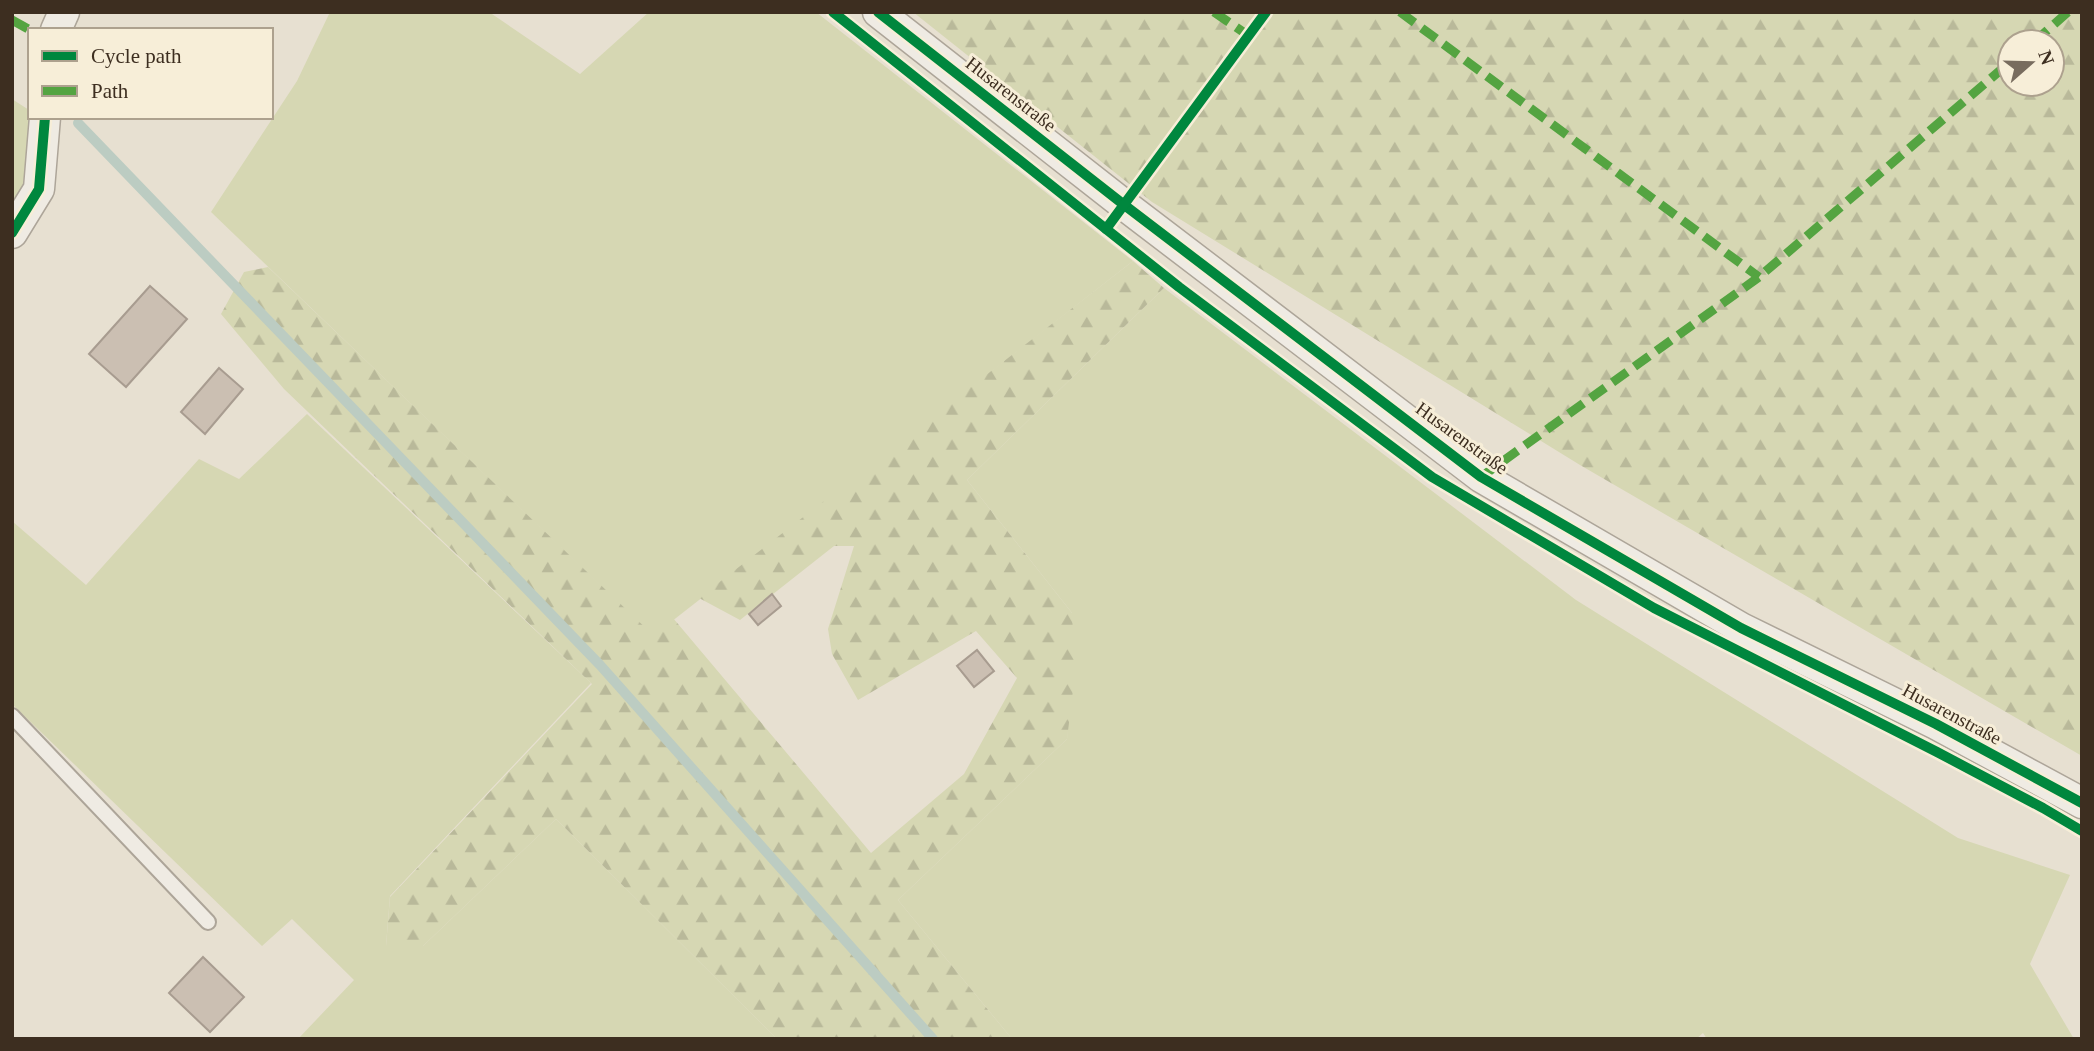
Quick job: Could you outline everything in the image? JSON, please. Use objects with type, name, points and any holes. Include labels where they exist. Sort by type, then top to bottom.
[{"type":"street","points":[[57,28],[64,12]]},
{"type":"street","name":"Husarenstraße","points":[[877,12],[1481,477],[1741,628],[1936,724],[2082,803]]},
{"type":"street","points":[[12,233],[39,189],[45,119]]},
{"type":"lane","points":[[12,716],[208,922]]},
{"type":"green space","points":[[330,12],[489,12],[580,74],[649,12],[816,12],[1133,261],[653,636],[211,212],[297,81]]},
{"type":"green space","points":[[913,12],[2082,12],[2082,756],[1580,465],[1152,202]]},
{"type":"green space","points":[[12,99],[28,109],[29,182],[12,211]]},
{"type":"green space","points":[[1133,261],[1164,288],[967,480],[1072,613],[1075,674],[1067,739],[898,900],[1012,1039],[777,1039],[556,819],[423,946],[386,946],[390,897],[592,684],[284,389],[221,314],[244,272],[268,267],[653,635],[673,618],[871,853],[964,774],[1017,678],[976,631],[858,700],[832,654],[828,629],[854,546],[834,546],[740,620],[699,598]]},
{"type":"green space","points":[[1164,288],[1576,600],[1958,838],[2070,875],[2030,964],[2074,1039],[1707,1039],[1703,1033],[1696,1039],[1012,1039],[898,900],[1067,739],[1072,613],[967,480]]},
{"type":"green space","points":[[307,414],[591,683],[390,896],[386,946],[423,946],[556,819],[777,1039],[298,1039],[354,980],[292,919],[262,946],[12,704],[12,521],[86,585],[199,459],[239,479]]},
{"type":"building","points":[[150,286],[187,319],[126,387],[89,354]]},
{"type":"building","points":[[219,368],[243,389],[205,434],[181,412]]},
{"type":"building","points":[[772,594],[781,606],[758,625],[749,614]]},
{"type":"building","points":[[977,650],[994,671],[974,687],[957,666]]},
{"type":"building","points":[[203,957],[244,997],[210,1032],[169,993]]},
{"type":"waterway","points":[[78,123],[600,665],[933,1039]]},
{"type":"marked path","points":[[1214,12],[1249,36]]},
{"type":"marked path","points":[[1400,12],[1759,277]]},
{"type":"marked path","points":[[2050,28],[2068,12]]},
{"type":"marked path","points":[[12,20],[28,29]]},
{"type":"marked path","points":[[1481,477],[1759,277],[1996,74]]},
{"type":"cycle path","points":[[833,12],[1179,287],[1432,477],[1654,608],[1937,752],[2082,831]]},
{"type":"cycle path","points":[[878,12],[1123,204],[1481,477],[1741,628],[1936,724],[2082,803]]},
{"type":"cycle path","points":[[1106,229],[1266,12]]},
{"type":"cycle path","points":[[12,233],[39,189],[45,119]]}]
